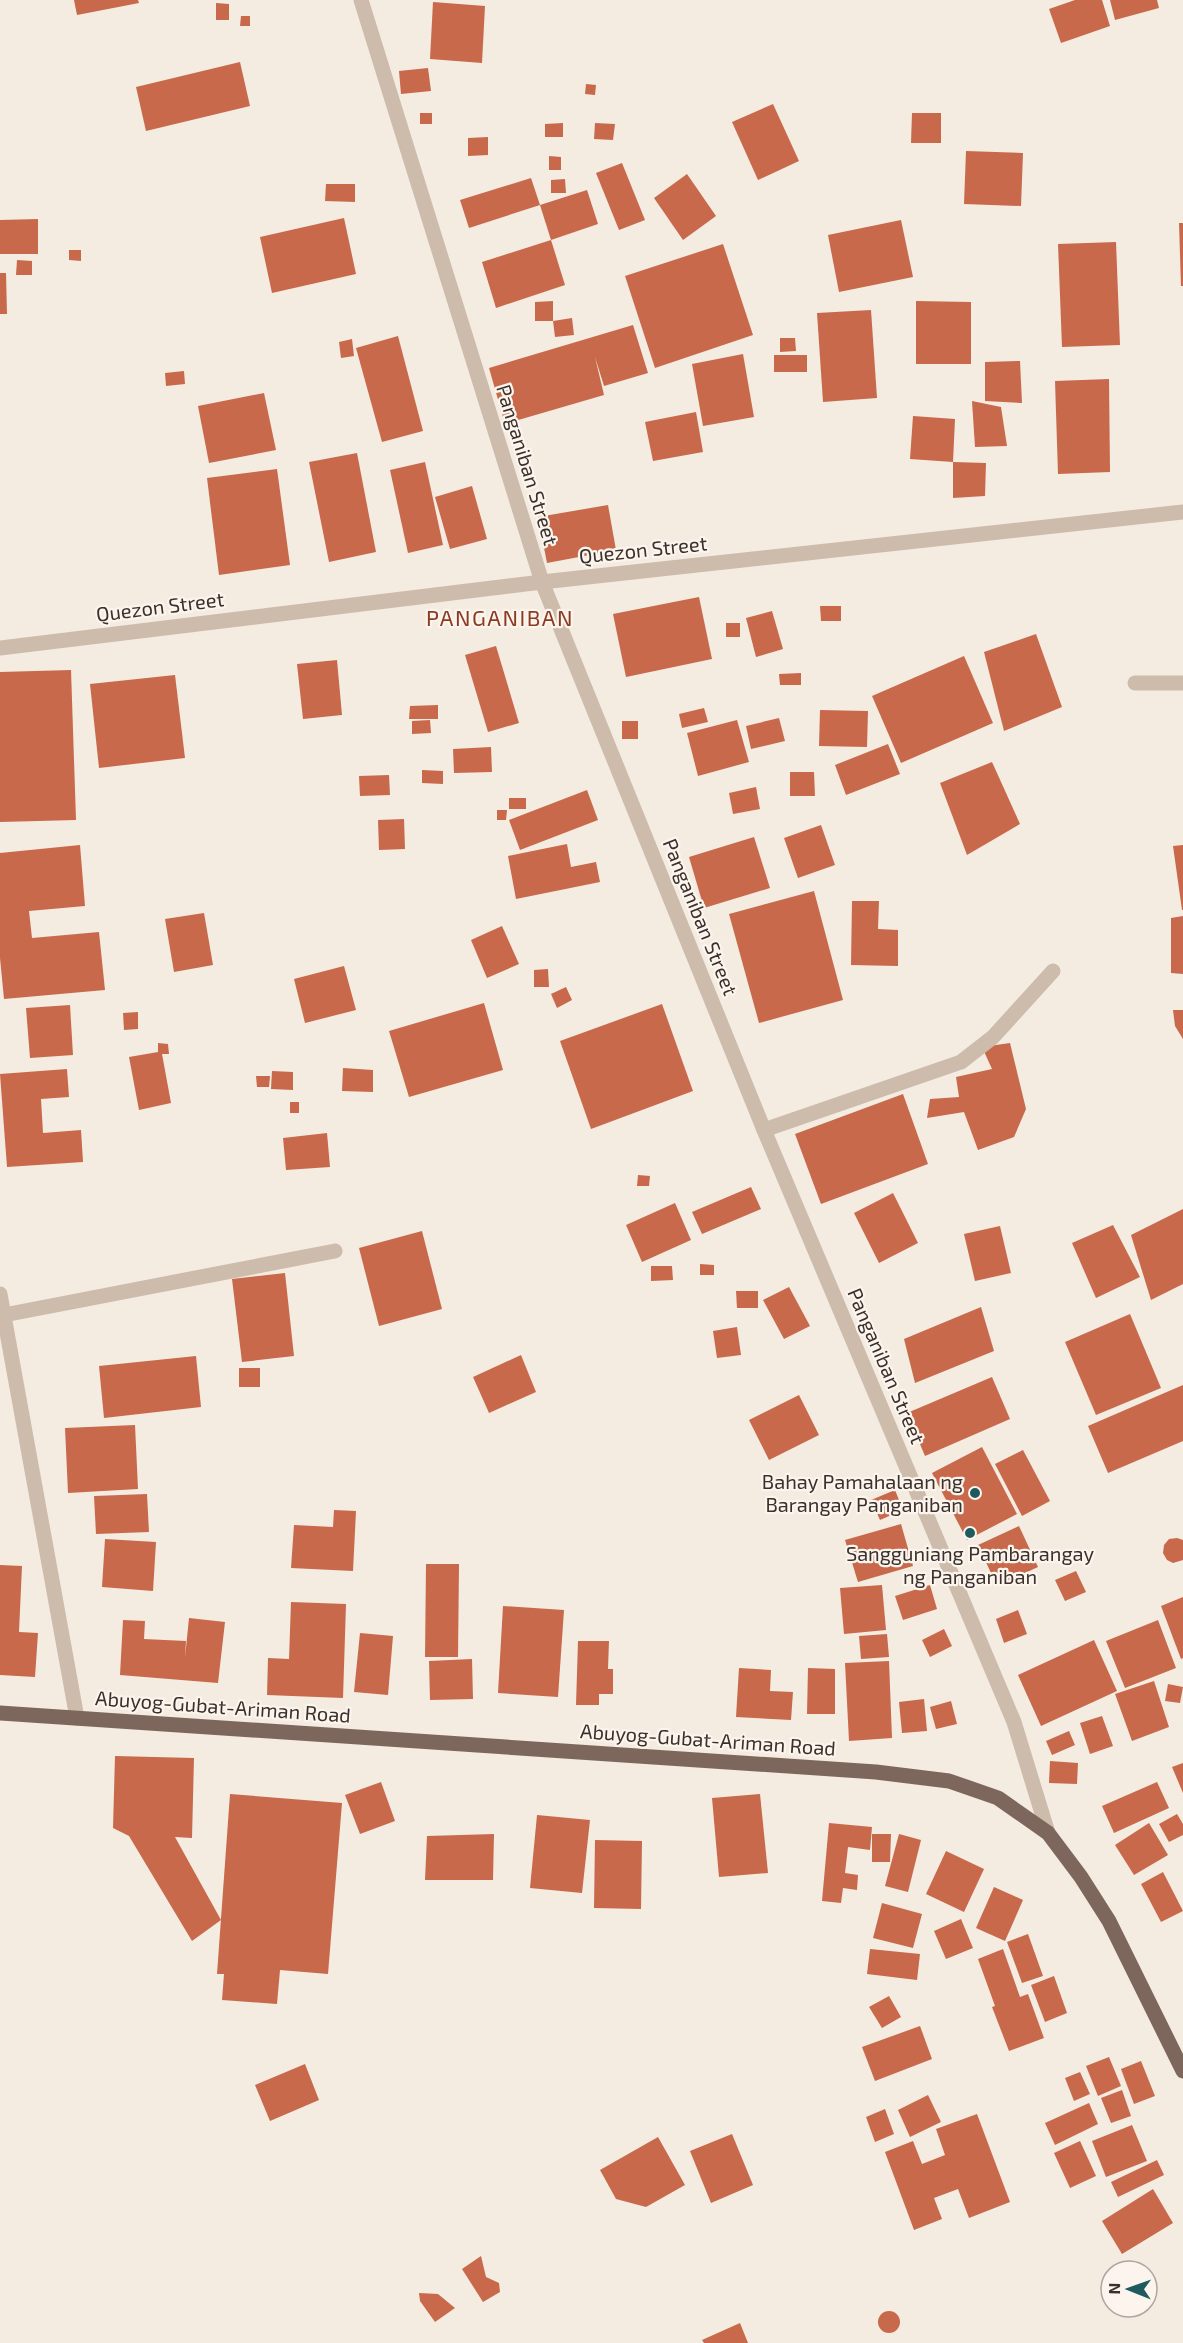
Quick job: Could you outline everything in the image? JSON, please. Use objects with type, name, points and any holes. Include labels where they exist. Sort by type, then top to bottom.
[{"type":"main road","name":"Abuyog-Gubat-Ariman Road","points":[[0,1713],[876,1772],[949,1781],[998,1798],[1048,1833],[1081,1877],[1109,1921],[1183,2071]]},
{"type":"street","name":"Panganiban Street","points":[[361,0],[542,582],[764,1130],[1014,1722],[1048,1833]]},
{"type":"street","name":"Quezon Street","points":[[0,648],[542,582],[1183,512]]},
{"type":"street","points":[[1135,683],[1183,683]]},
{"type":"street","points":[[764,1130],[961,1062],[993,1037],[1053,971]]},
{"type":"street","points":[[4,1315],[335,1251]]},
{"type":"street","points":[[0,1294],[77,1718]]},
{"type":"building","points":[[74,0],[138,0],[139,3],[77,15]]},
{"type":"building","points":[[1075,0],[1102,0],[1110,26],[1061,43],[1049,9]]},
{"type":"building","points":[[1110,0],[1157,0],[1159,8],[1115,20]]},
{"type":"building","points":[[433,2],[485,6],[482,63],[430,59]]},
{"type":"building","points":[[216,3],[229,4],[229,20],[216,20]]},
{"type":"building","points":[[241,16],[250,16],[250,26],[240,26]]},
{"type":"building","points":[[240,62],[250,106],[146,131],[136,87]]},
{"type":"building","points":[[428,68],[431,91],[401,94],[399,71]]},
{"type":"building","points":[[586,84],[596,85],[595,95],[585,94]]},
{"type":"building","points":[[773,104],[799,161],[758,180],[732,122]]},
{"type":"building","points":[[420,113],[432,113],[432,124],[420,124]]},
{"type":"building","points":[[912,113],[941,113],[941,143],[911,143]]},
{"type":"building","points":[[563,123],[563,137],[545,137],[545,124]]},
{"type":"building","points":[[595,123],[615,124],[613,140],[594,139]]},
{"type":"building","points":[[488,137],[488,155],[468,156],[468,138]]},
{"type":"building","points":[[966,151],[1023,153],[1021,206],[964,204]]},
{"type":"building","points":[[549,156],[561,157],[561,170],[549,170]]},
{"type":"building","points":[[622,163],[645,220],[619,230],[596,173]]},
{"type":"building","points":[[687,174],[716,216],[683,240],[654,198]]},
{"type":"building","points":[[531,178],[540,205],[469,228],[460,200]]},
{"type":"building","points":[[565,179],[566,193],[551,193],[551,180]]},
{"type":"building","points":[[326,184],[355,184],[355,202],[325,201]]},
{"type":"building","points":[[587,190],[598,224],[551,240],[540,205]]},
{"type":"building","points":[[344,218],[356,274],[272,293],[260,237]]},
{"type":"building","points":[[38,219],[38,254],[0,254],[0,220]]},
{"type":"building","points":[[901,220],[913,277],[839,292],[828,235]]},
{"type":"building","points":[[1179,223],[1183,223],[1183,286],[1181,286]]},
{"type":"building","points":[[551,240],[565,285],[496,308],[482,262]]},
{"type":"building","points":[[1116,242],[1120,345],[1062,347],[1058,244]]},
{"type":"building","points":[[723,244],[753,335],[655,368],[625,276]]},
{"type":"building","points":[[69,250],[81,250],[81,261],[69,260]]},
{"type":"building","points":[[17,260],[32,261],[32,275],[16,275]]},
{"type":"building","points":[[0,273],[6,273],[7,314],[0,314]]},
{"type":"building","points":[[553,301],[553,321],[535,321],[535,302]]},
{"type":"building","points":[[916,301],[971,302],[971,364],[916,364]]},
{"type":"building","points":[[871,310],[877,398],[823,402],[817,313]]},
{"type":"building","points":[[572,318],[574,335],[555,337],[553,321]]},
{"type":"building","points":[[633,325],[648,373],[604,386],[595,357],[604,395],[505,424],[489,368]]},
{"type":"building","points":[[398,336],[423,431],[382,442],[356,348]]},
{"type":"building","points":[[780,338],[795,338],[796,351],[780,352]]},
{"type":"building","points":[[352,339],[354,356],[341,358],[339,342]]},
{"type":"building","points":[[743,354],[754,417],[703,426],[692,364]]},
{"type":"building","points":[[774,355],[807,355],[807,372],[774,372]]},
{"type":"building","points":[[1020,361],[1022,403],[985,401],[985,362]]},
{"type":"building","points":[[184,371],[185,384],[166,386],[165,373]]},
{"type":"building","points":[[1109,379],[1110,472],[1058,474],[1055,381]]},
{"type":"building","points":[[264,393],[276,450],[209,463],[198,406]]},
{"type":"building","points":[[972,401],[1001,407],[1007,446],[975,447]]},
{"type":"building","points":[[696,412],[703,452],[653,461],[645,422]]},
{"type":"building","points":[[913,416],[955,419],[953,462],[910,459]]},
{"type":"building","points":[[357,453],[376,552],[329,562],[309,462]]},
{"type":"building","points":[[425,462],[443,545],[408,553],[390,470]]},
{"type":"building","points":[[953,462],[986,463],[985,496],[953,498]]},
{"type":"building","points":[[277,469],[290,565],[219,575],[207,478]]},
{"type":"building","points":[[472,486],[487,539],[450,549],[435,497]]},
{"type":"building","points":[[608,505],[616,550],[547,563],[538,517]]},
{"type":"building","points":[[699,597],[712,659],[626,677],[613,614]]},
{"type":"building","points":[[820,606],[841,606],[841,621],[821,621]]},
{"type":"building","points":[[772,611],[783,649],[756,657],[746,618]]},
{"type":"building","points":[[726,623],[740,623],[740,637],[726,637]]},
{"type":"building","points":[[1036,634],[1062,707],[1004,731],[984,652]]},
{"type":"building","points":[[496,646],[519,723],[488,732],[465,655]]},
{"type":"building","points":[[964,656],[993,723],[901,763],[872,696]]},
{"type":"building","points":[[337,660],[342,715],[303,719],[297,664]]},
{"type":"building","points":[[71,670],[76,820],[0,822],[0,672]]},
{"type":"building","points":[[801,673],[801,685],[780,685],[779,674]]},
{"type":"building","points":[[175,675],[185,758],[99,768],[90,684]]},
{"type":"building","points":[[438,705],[438,719],[409,719],[410,706]]},
{"type":"building","points":[[704,708],[708,722],[682,728],[679,714]]},
{"type":"building","points":[[820,710],[868,711],[867,747],[819,746]]},
{"type":"building","points":[[779,718],[785,741],[751,749],[746,726]]},
{"type":"building","points":[[430,720],[431,733],[412,734],[412,721]]},
{"type":"building","points":[[737,720],[749,762],[698,776],[687,733]]},
{"type":"building","points":[[622,721],[638,721],[638,739],[622,739]]},
{"type":"building","points":[[888,744],[900,774],[846,795],[835,765]]},
{"type":"building","points":[[491,747],[492,772],[454,773],[453,749]]},
{"type":"building","points":[[992,762],[1020,824],[967,855],[940,783]]},
{"type":"building","points":[[422,770],[443,771],[443,784],[422,783]]},
{"type":"building","points":[[790,772],[814,772],[815,796],[790,796]]},
{"type":"building","points":[[389,775],[390,795],[360,796],[359,776]]},
{"type":"building","points":[[756,787],[760,809],[733,814],[729,793]]},
{"type":"building","points":[[587,790],[598,820],[520,850],[509,820]]},
{"type":"building","points":[[509,798],[526,798],[526,809],[509,809]]},
{"type":"building","points":[[497,810],[507,810],[506,820],[497,820]]},
{"type":"building","points":[[404,819],[405,849],[379,850],[378,820]]},
{"type":"building","points":[[821,825],[835,865],[798,878],[784,838]]},
{"type":"building","points":[[754,837],[770,888],[704,908],[689,857]]},
{"type":"building","points":[[567,844],[571,867],[596,862],[600,882],[516,899],[508,856]]},
{"type":"building","points":[[80,845],[85,906],[29,911],[32,938],[99,932],[105,990],[4,999],[0,958],[0,853]]},
{"type":"building","points":[[1183,845],[1183,910],[1182,910],[1173,846]]},
{"type":"building","points":[[814,891],[843,1000],[759,1023],[729,914]]},
{"type":"building","points":[[852,901],[879,901],[878,929],[898,930],[898,966],[851,965]]},
{"type":"building","points":[[204,913],[213,965],[174,972],[165,919]]},
{"type":"building","points":[[1183,916],[1183,974],[1171,973],[1171,918]]},
{"type":"building","points":[[502,926],[519,964],[487,978],[471,940]]},
{"type":"building","points":[[344,966],[356,1010],[305,1023],[294,979]]},
{"type":"building","points":[[548,969],[549,987],[534,987],[534,970]]},
{"type":"building","points":[[566,987],[572,1000],[557,1008],[551,994]]},
{"type":"building","points":[[484,1003],[503,1070],[409,1097],[389,1031]]},
{"type":"building","points":[[662,1004],[693,1091],[591,1129],[560,1041]]},
{"type":"building","points":[[70,1005],[73,1055],[30,1058],[26,1008]]},
{"type":"building","points":[[1173,1010],[1183,1010],[1183,1039],[1175,1026]]},
{"type":"building","points":[[138,1012],[138,1029],[124,1030],[123,1013]]},
{"type":"building","points":[[158,1043],[168,1044],[169,1054],[162,1054],[171,1103],[139,1110],[129,1057],[158,1052]]},
{"type":"building","points":[[1010,1043],[1026,1109],[1014,1137],[978,1150],[964,1112],[927,1118],[930,1099],[959,1097],[956,1077],[992,1069],[982,1047]]},
{"type":"building","points":[[343,1068],[373,1070],[373,1092],[342,1091]]},
{"type":"building","points":[[67,1069],[69,1097],[41,1099],[43,1133],[81,1130],[83,1162],[7,1167],[0,1074]]},
{"type":"building","points":[[272,1071],[293,1072],[293,1090],[271,1089]]},
{"type":"building","points":[[256,1076],[270,1076],[269,1087],[257,1087]]},
{"type":"building","points":[[903,1094],[928,1164],[821,1204],[795,1134]]},
{"type":"building","points":[[290,1102],[299,1102],[299,1113],[290,1113]]},
{"type":"building","points":[[327,1133],[330,1167],[286,1170],[283,1138]]},
{"type":"building","points":[[638,1175],[650,1176],[649,1186],[637,1186]]},
{"type":"building","points":[[751,1187],[761,1209],[702,1234],[692,1212]]},
{"type":"building","points":[[893,1193],[918,1243],[879,1263],[854,1213]]},
{"type":"building","points":[[675,1203],[691,1240],[642,1262],[626,1225]]},
{"type":"building","points":[[1183,1209],[1183,1284],[1151,1300],[1131,1235]]},
{"type":"building","points":[[1113,1225],[1140,1277],[1096,1298],[1072,1243]]},
{"type":"building","points":[[1000,1226],[1011,1273],[975,1281],[964,1234]]},
{"type":"building","points":[[422,1231],[442,1309],[379,1326],[359,1248]]},
{"type":"building","points":[[700,1264],[714,1265],[714,1275],[700,1275]]},
{"type":"building","points":[[651,1266],[672,1266],[673,1280],[651,1281]]},
{"type":"building","points":[[285,1273],[294,1356],[242,1362],[232,1279]]},
{"type":"building","points":[[789,1287],[810,1326],[784,1339],[763,1300]]},
{"type":"building","points":[[736,1291],[758,1291],[758,1308],[737,1308]]},
{"type":"building","points":[[981,1307],[994,1351],[915,1383],[904,1339]]},
{"type":"building","points":[[1130,1314],[1161,1388],[1096,1415],[1065,1342]]},
{"type":"building","points":[[737,1327],[741,1355],[717,1358],[713,1331]]},
{"type":"building","points":[[521,1355],[536,1392],[489,1413],[473,1377]]},
{"type":"building","points":[[196,1356],[201,1407],[104,1418],[99,1366]]},
{"type":"building","points":[[239,1368],[260,1368],[260,1387],[239,1387]]},
{"type":"building","points":[[992,1377],[1010,1419],[925,1456],[907,1413]]},
{"type":"building","points":[[1183,1385],[1183,1441],[1108,1473],[1088,1426]]},
{"type":"building","points":[[799,1395],[819,1435],[769,1460],[749,1420]]},
{"type":"building","points":[[135,1425],[138,1489],[68,1493],[65,1428]]},
{"type":"building","name":"Bahay Pamahalaan ng Barangay Panganiban","points":[[982,1447],[1017,1514],[967,1540],[932,1473]]},
{"type":"building","points":[[1023,1450],[1050,1501],[1022,1516],[995,1464]]},
{"type":"building","points":[[895,1490],[903,1510],[880,1520],[871,1500]]},
{"type":"building","points":[[147,1494],[149,1532],[96,1534],[94,1496]]},
{"type":"building","points":[[334,1510],[356,1511],[353,1571],[291,1568],[294,1525],[333,1527]]},
{"type":"building","points":[[901,1524],[913,1566],[858,1582],[845,1540]]},
{"type":"building","points":[[1019,1526],[1038,1567],[997,1586],[978,1545]]},
{"type":"building","points":[[105,1539],[156,1542],[153,1591],[102,1587]]},
{"type":"building","points":[[1169,1539],[1183,1540],[1183,1560],[1173,1563],[1167,1560],[1163,1553],[1164,1545]]},
{"type":"building","points":[[426,1564],[459,1564],[458,1657],[425,1657]]},
{"type":"building","points":[[0,1565],[22,1566],[19,1632],[38,1633],[35,1677],[0,1675]]},
{"type":"building","points":[[1076,1571],[1086,1592],[1065,1601],[1055,1580]]},
{"type":"building","points":[[882,1585],[886,1630],[844,1634],[840,1588]]},
{"type":"building","points":[[930,1585],[937,1609],[903,1620],[895,1596]]},
{"type":"building","points":[[1183,1597],[1183,1658],[1181,1659],[1161,1606]]},
{"type":"building","points":[[291,1602],[346,1604],[343,1698],[267,1695],[268,1658],[289,1659]]},
{"type":"building","points":[[503,1606],[564,1610],[558,1697],[498,1693]]},
{"type":"building","points":[[1018,1610],[1027,1634],[1004,1643],[996,1619]]},
{"type":"building","points":[[189,1618],[225,1622],[218,1683],[120,1675],[123,1620],[145,1621],[144,1639],[186,1641],[185,1658]]},
{"type":"building","points":[[1158,1620],[1176,1668],[1125,1688],[1106,1641]]},
{"type":"building","points":[[944,1629],[952,1646],[930,1657],[922,1640]]},
{"type":"building","points":[[360,1633],[393,1636],[388,1695],[354,1692]]},
{"type":"building","points":[[887,1634],[889,1657],[861,1659],[859,1636]]},
{"type":"building","points":[[1094,1640],[1117,1691],[1041,1726],[1018,1675]]},
{"type":"building","points":[[578,1641],[609,1641],[608,1669],[613,1669],[613,1694],[599,1694],[599,1705],[576,1705]]},
{"type":"building","points":[[472,1659],[473,1699],[430,1700],[429,1661]]},
{"type":"building","points":[[889,1661],[892,1738],[849,1741],[845,1663]]},
{"type":"building","points":[[739,1668],[771,1670],[770,1691],[793,1692],[791,1720],[736,1717]]},
{"type":"building","points":[[808,1668],[835,1669],[835,1714],[807,1714]]},
{"type":"building","points":[[1154,1681],[1169,1727],[1132,1741],[1115,1694]]},
{"type":"building","points":[[1168,1684],[1183,1687],[1180,1703],[1165,1701]]},
{"type":"building","points":[[924,1699],[927,1731],[902,1733],[899,1702]]},
{"type":"building","points":[[951,1701],[957,1724],[936,1729],[930,1707]]},
{"type":"building","points":[[1102,1716],[1113,1746],[1090,1754],[1080,1723]]},
{"type":"building","points":[[1069,1731],[1075,1745],[1052,1755],[1046,1741]]},
{"type":"building","points":[[115,1756],[194,1758],[192,1838],[175,1837],[221,1920],[192,1941],[129,1836],[113,1828]]},
{"type":"building","points":[[1050,1761],[1078,1763],[1077,1784],[1049,1783]]},
{"type":"building","points":[[1183,1763],[1183,1793],[1172,1767]]},
{"type":"building","points":[[381,1782],[395,1821],[360,1834],[345,1795]]},
{"type":"building","points":[[1157,1782],[1169,1808],[1114,1833],[1102,1806]]},
{"type":"building","points":[[230,1794],[342,1803],[328,1974],[280,1970],[277,2004],[222,2000],[224,1974],[217,1974]]},
{"type":"building","points":[[760,1794],[768,1873],[719,1877],[712,1798]]},
{"type":"building","points":[[1177,1814],[1183,1824],[1183,1835],[1169,1842],[1159,1824]]},
{"type":"building","points":[[537,1815],[590,1820],[582,1893],[530,1888]]},
{"type":"building","points":[[829,1823],[872,1827],[870,1850],[848,1847],[845,1873],[858,1875],[857,1890],[843,1888],[841,1903],[822,1901]]},
{"type":"building","points":[[1149,1823],[1168,1855],[1134,1875],[1115,1845]]},
{"type":"building","points":[[494,1834],[493,1880],[425,1880],[427,1836]]},
{"type":"building","points":[[872,1834],[891,1834],[890,1862],[872,1862]]},
{"type":"building","points":[[899,1834],[921,1840],[908,1892],[885,1886]]},
{"type":"building","points":[[595,1840],[642,1841],[641,1909],[594,1908]]},
{"type":"building","points":[[946,1851],[984,1869],[964,1912],[926,1894]]},
{"type":"building","points":[[1163,1872],[1183,1911],[1161,1922],[1141,1884]]},
{"type":"building","points":[[994,1887],[1023,1900],[1005,1941],[976,1928]]},
{"type":"building","points":[[882,1903],[922,1914],[913,1948],[873,1938]]},
{"type":"building","points":[[961,1919],[973,1948],[946,1959],[934,1931]]},
{"type":"building","points":[[1028,1934],[1043,1976],[1022,1983],[1007,1942]]},
{"type":"building","points":[[870,1949],[920,1954],[917,1980],[867,1974]]},
{"type":"building","points":[[1003,1949],[1020,1997],[1028,1994],[1044,2038],[1009,2051],[992,2007],[995,2006],[978,1959]]},
{"type":"building","points":[[1054,1976],[1067,2013],[1045,2022],[1031,1985]]},
{"type":"building","points":[[889,1996],[901,2017],[882,2028],[869,2007]]},
{"type":"building","points":[[920,2026],[932,2059],[875,2081],[862,2047]]},
{"type":"building","points":[[1109,2057],[1121,2086],[1098,2096],[1086,2066]]},
{"type":"building","points":[[1141,2061],[1155,2096],[1134,2104],[1121,2069]]},
{"type":"building","points":[[305,2064],[319,2100],[270,2121],[255,2085]]},
{"type":"building","points":[[1080,2072],[1090,2094],[1074,2101],[1065,2078]]},
{"type":"building","points":[[1122,2090],[1131,2116],[1111,2123],[1101,2098]]},
{"type":"building","points":[[928,2095],[941,2122],[910,2137],[898,2110]]},
{"type":"building","points":[[1089,2103],[1098,2124],[1055,2145],[1045,2123]]},
{"type":"building","points":[[885,2109],[894,2134],[875,2142],[866,2117]]},
{"type":"building","points":[[977,2114],[1010,2202],[969,2218],[958,2189],[934,2198],[942,2219],[914,2230],[885,2152],[913,2141],[922,2164],[945,2155],[936,2129]]},
{"type":"building","points":[[1132,2125],[1147,2161],[1106,2177],[1092,2141]]},
{"type":"building","points":[[732,2134],[753,2185],[711,2203],[690,2151]]},
{"type":"building","points":[[658,2137],[685,2185],[646,2207],[616,2199],[600,2170]]},
{"type":"building","points":[[1080,2141],[1096,2176],[1070,2188],[1054,2153]]},
{"type":"building","points":[[1157,2160],[1164,2175],[1118,2197],[1111,2182]]},
{"type":"building","points":[[1153,2189],[1173,2223],[1122,2254],[1102,2221]]},
{"type":"building","points":[[481,2256],[486,2277],[499,2283],[500,2292],[483,2302],[462,2269]]},
{"type":"building","points":[[419,2293],[438,2294],[455,2308],[435,2322],[420,2301]]},
{"type":"building","points":[[889,2311],[897,2314],[900,2322],[897,2330],[889,2333],[881,2330],[878,2322],[881,2314]]},
{"type":"building","points":[[740,2323],[748,2343],[704,2343],[702,2340]]},
{"type":"place","name":"Bahay Pamahalaan ng Barangay Panganiban","points":[[975,1493]]},
{"type":"place","name":"Sangguniang Pambarangay ng Panganiban","points":[[970,1533]]},
{"type":"district","name":"PANGANIBAN","points":[[500,618]]}]
